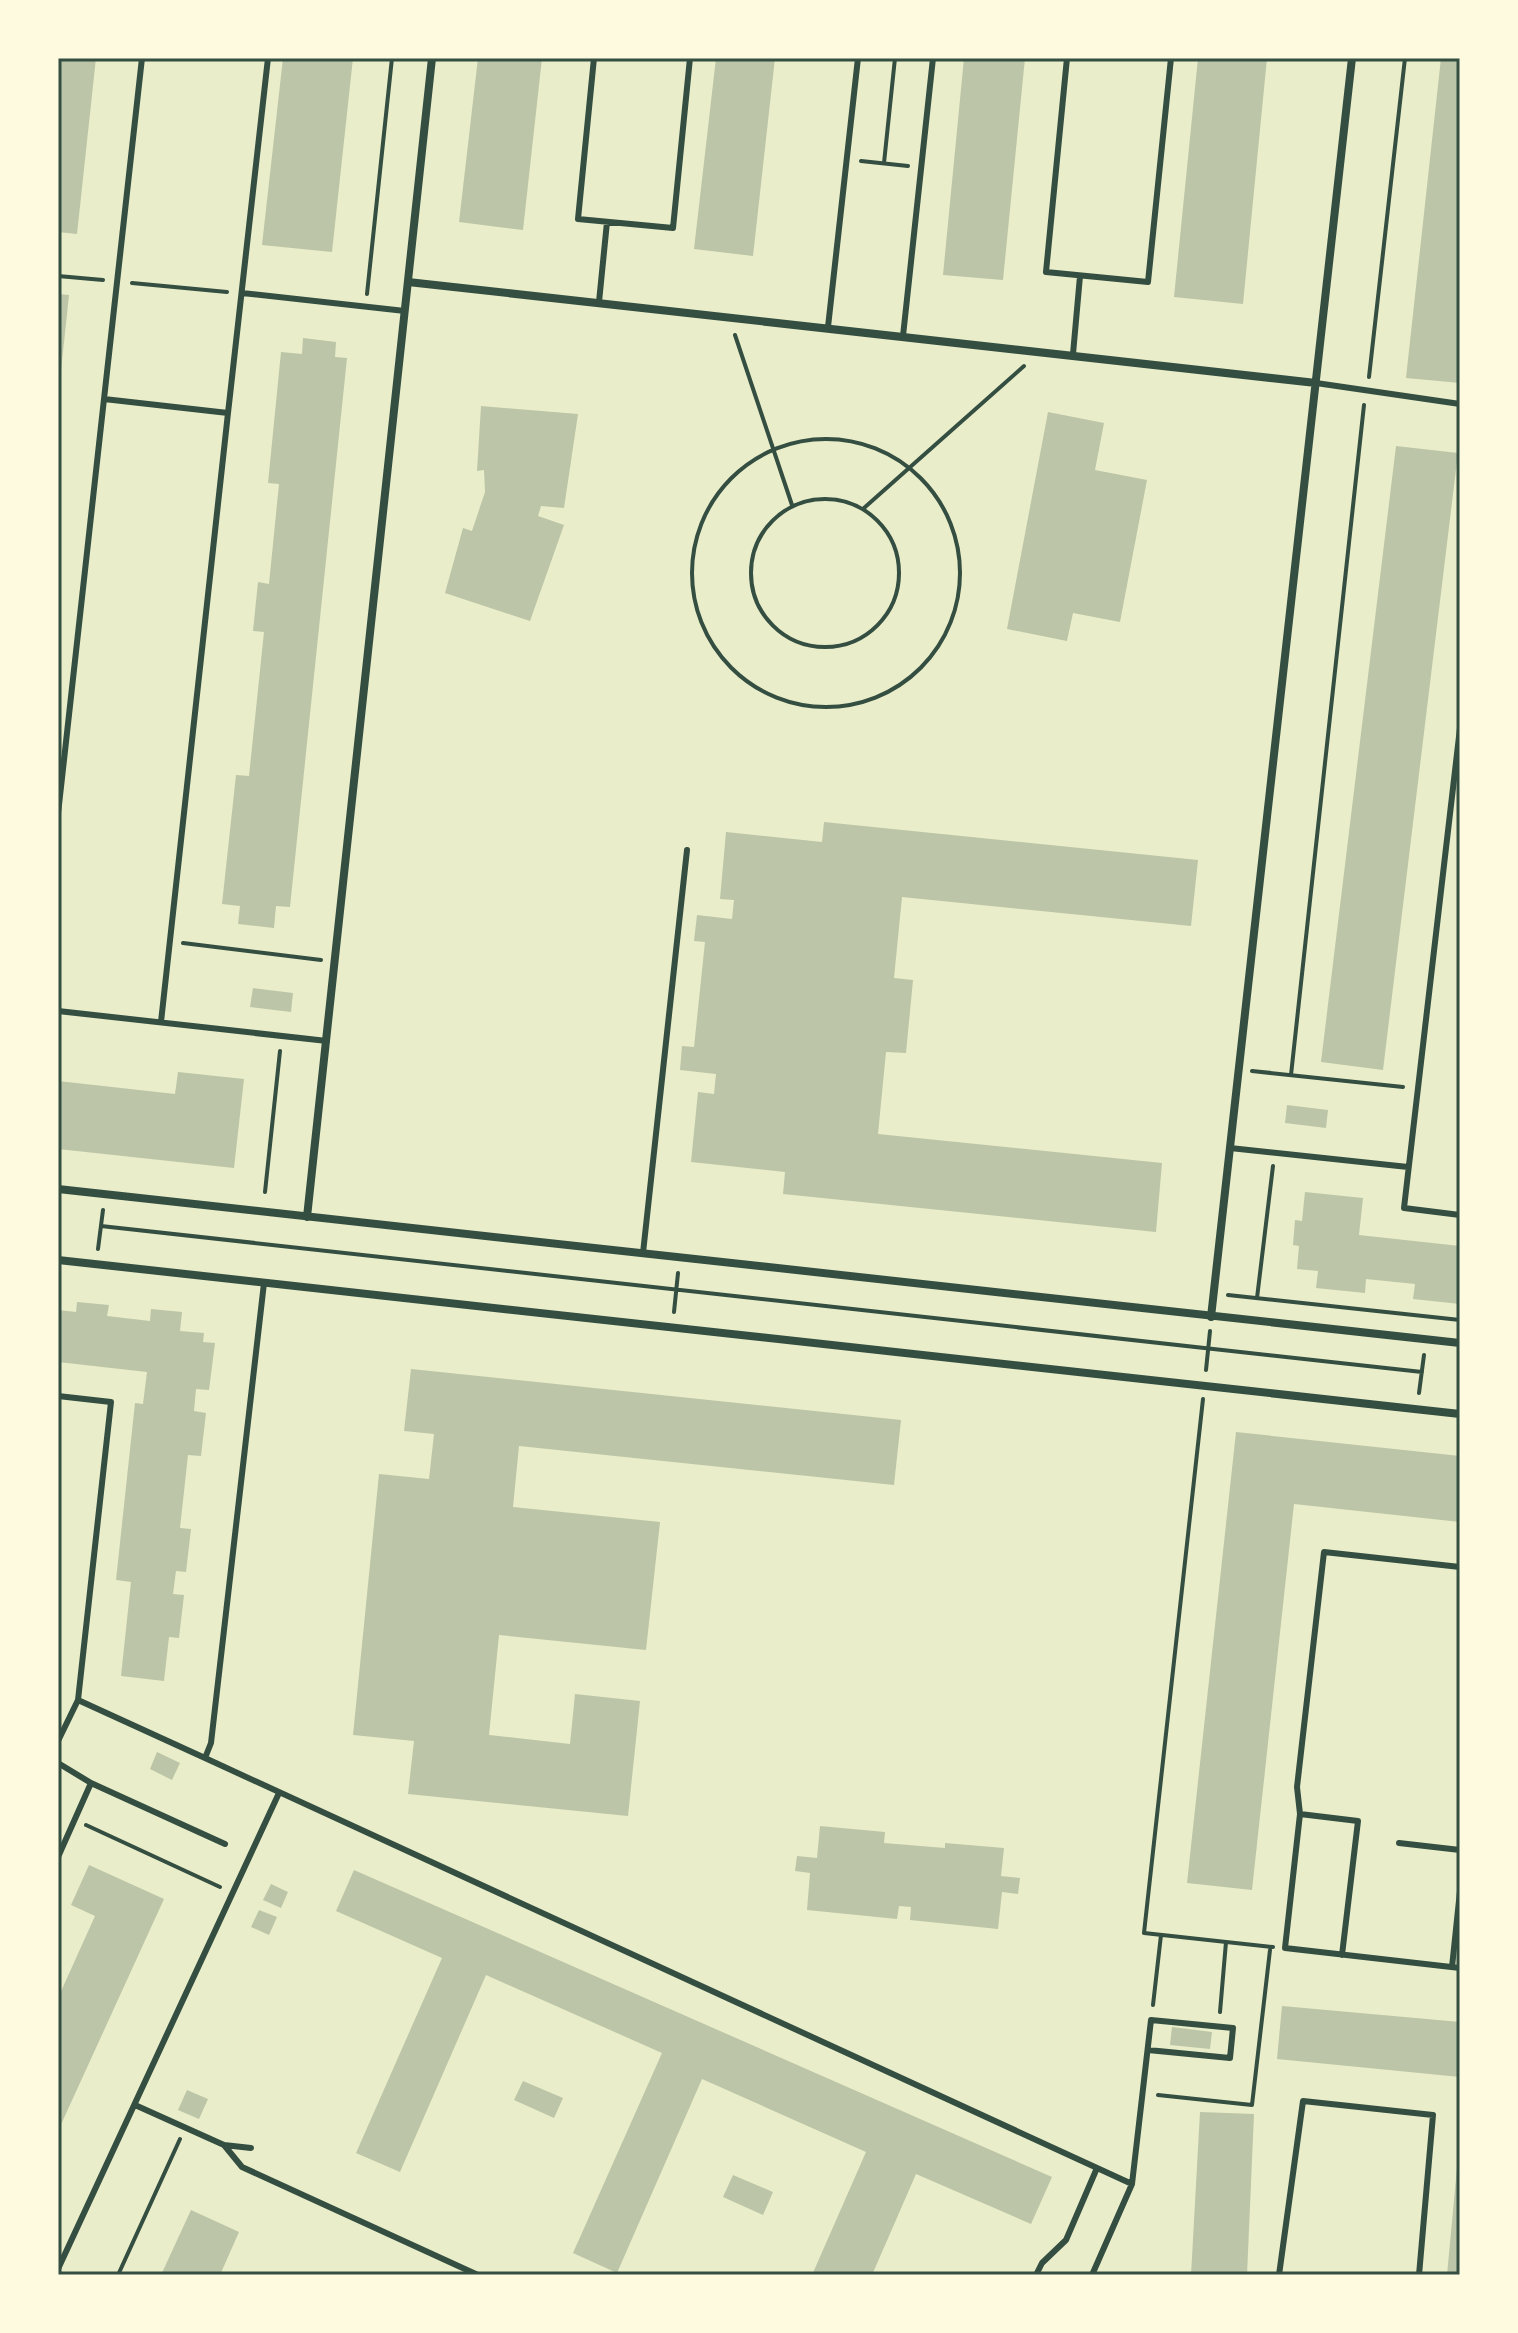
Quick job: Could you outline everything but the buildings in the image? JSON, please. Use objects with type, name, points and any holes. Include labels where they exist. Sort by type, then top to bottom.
[{"type":"street","points":[[307,1217],[432,58]]},
{"type":"street","points":[[1211,1317],[1352,58]]},
{"type":"street","points":[[408,282],[1316,383]]},
{"type":"street","points":[[58,1189],[1460,1343]]},
{"type":"street","points":[[58,1260],[1460,1414]]},
{"type":"lane","points":[[58,814],[142,58]]},
{"type":"lane","points":[[161,1022],[268,58]]},
{"type":"lane","points":[[594,58],[578,219],[673,228],[690,58]]},
{"type":"lane","points":[[828,327],[858,58]]},
{"type":"lane","points":[[903,336],[933,58]]},
{"type":"lane","points":[[1067,58],[1046,272],[1148,282],[1171,58]]},
{"type":"lane","points":[[599,302],[607,222]]},
{"type":"lane","points":[[1073,354],[1080,276]]},
{"type":"lane","points":[[242,293],[405,311]]},
{"type":"lane","points":[[1316,383],[1460,404]]},
{"type":"lane","points":[[104,399],[228,413]]},
{"type":"lane","points":[[1460,728],[1404,1208],[1460,1215]]},
{"type":"lane","points":[[643,1253],[687,850]]},
{"type":"lane","points":[[58,1011],[327,1041]]},
{"type":"lane","points":[[1230,1148],[1408,1167]]},
{"type":"lane","points":[[205,1758],[215,1726],[264,1283]]},
{"type":"lane","points":[[58,1396],[111,1402],[78,1700],[58,1741]]},
{"type":"lane","points":[[1460,1567],[1324,1552],[1297,1787],[1300,1814],[1285,1948],[1456,1968],[1460,1891]]},
{"type":"lane","points":[[78,1700],[1132,2184]]},
{"type":"lane","points":[[58,1763],[91,1783],[225,1844]]},
{"type":"lane","points":[[58,1857],[91,1783]]},
{"type":"lane","points":[[58,2269],[279,1793]]},
{"type":"lane","points":[[1300,1814],[1358,1821],[1342,1955]]},
{"type":"lane","points":[[1399,1843],[1460,1850]]},
{"type":"lane","points":[[1092,2275],[1132,2184],[1151,2020],[1233,2028],[1230,2058],[1148,2050]]},
{"type":"lane","points":[[1279,2275],[1303,2101],[1433,2115],[1419,2275]]},
{"type":"lane","points":[[135,2105],[224,2145],[251,2148]]},
{"type":"lane","points":[[224,2145],[242,2167],[478,2275]]},
{"type":"lane","points":[[1036,2275],[1042,2263],[1066,2240],[1097,2168]]},
{"type":"path","points":[[365,307],[392,58]]},
{"type":"path","points":[[884,163],[895,58]]},
{"type":"path","points":[[1291,1075],[1405,58]]},
{"type":"path","points":[[846,159],[921,167]]},
{"type":"path","points":[[58,276],[104,280]]},
{"type":"path","points":[[119,281],[242,293]]},
{"type":"path","points":[[734,333],[793,505]]},
{"type":"path","points":[[864,508],[1026,365]]},
{"type":"path","points":[[809,440],[845,440],[880,450],[911,468],[936,494],[953,526],[961,561],[959,597],[948,631],[928,661],[901,685],[869,701],[835,708],[801,705],[768,695],[739,676],[716,651],[700,621],[692,587],[693,553],[703,520],[720,490],[745,466],[775,449],[809,440]]},
{"type":"path","points":[[816,498],[841,499],[864,508],[883,524],[895,545],[901,570],[897,594],[887,616],[869,633],[847,644],[822,648],[798,642],[777,630],[761,611],[752,588],[751,564],[758,540],[772,520],[793,505],[816,498]]},
{"type":"path","points":[[170,942],[335,962]]},
{"type":"path","points":[[265,1192],[282,1035]]},
{"type":"path","points":[[1239,1069],[1417,1088]]},
{"type":"path","points":[[1257,1298],[1273,1166]]},
{"type":"path","points":[[98,1251],[103,1209]]},
{"type":"path","points":[[101,1226],[1422,1372]]},
{"type":"path","points":[[674,1314],[678,1271]]},
{"type":"path","points":[[1214,1294],[1460,1320]]},
{"type":"path","points":[[1204,1386],[1211,1317]]},
{"type":"path","points":[[1419,1395],[1424,1355]]},
{"type":"path","points":[[1202,1409],[1144,1933],[1285,1948]]},
{"type":"path","points":[[74,1820],[233,1893]]},
{"type":"path","points":[[1151,2020],[1161,1935]]},
{"type":"path","points":[[1218,2027],[1226,1942]]},
{"type":"path","points":[[118,2275],[185,2128]]}]
